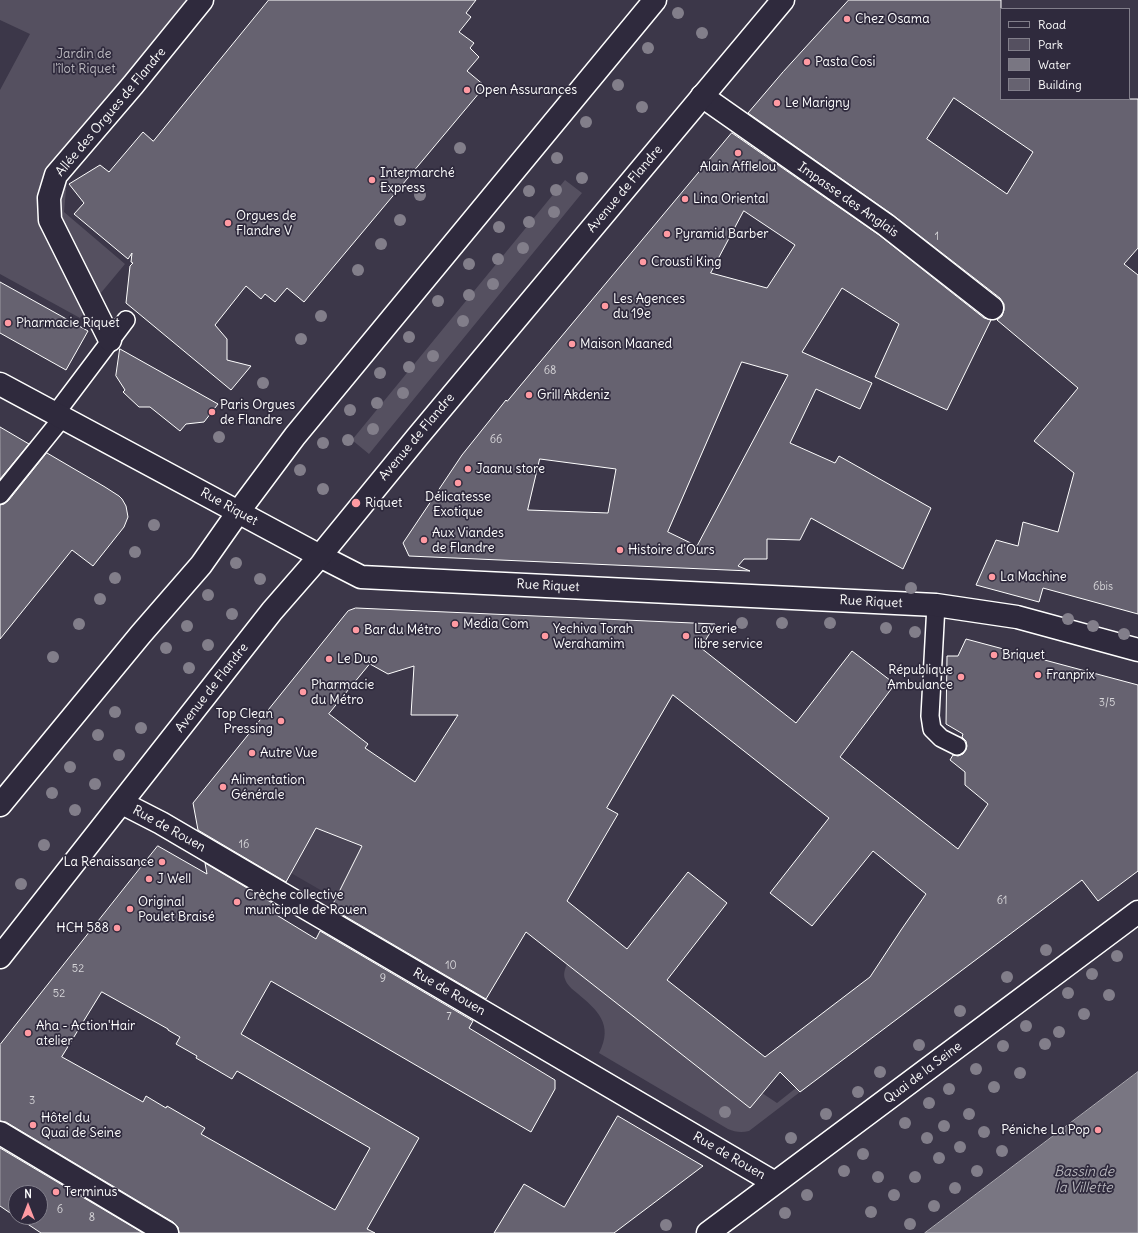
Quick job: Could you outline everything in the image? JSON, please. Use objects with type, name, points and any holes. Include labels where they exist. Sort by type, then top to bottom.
[{"type":"street","name":"Allée des Orgues de Flandre","points":[[110,340],[50,220],[49,198],[56,175],[133,85],[202,0]]},
{"type":"street","points":[[0,805],[141,634],[201,565],[238,511],[295,436],[655,0]]},
{"type":"street","name":"Avenue de Flandre","points":[[0,957],[272,611],[320,556],[419,435],[783,0]]},
{"type":"street","name":"Impasse des Anglais","points":[[702,96],[886,225],[992,308]]},
{"type":"street","name":"Rue Riquet","points":[[0,384],[361,577],[936,606],[1017,617],[1138,650]]},
{"type":"street","name":"Rue de Rouen","points":[[122,803],[168,827],[775,1183]]},
{"type":"street","name":"Quai de la Seine","points":[[708,1233],[1138,912]]},
{"type":"street","points":[[0,1133],[167,1233]]},
{"type":"lane","points":[[0,495],[60,415],[110,340],[126,320]]},
{"type":"lane","points":[[936,606],[930,716],[932,729],[941,738],[957,746]]},
{"type":"shaded area","points":[[316,828],[362,846],[336,899],[291,873]]},
{"type":"green space","name":"Jardin de l'îlot Riquet","points":[[0,0],[214,0],[67,179],[64,212],[125,264],[80,318],[0,274],[0,90],[30,34],[0,20]]},
{"type":"green space","points":[[565,180],[582,193],[369,454],[352,440]]},
{"type":"green space","points":[[567,964],[750,1108],[762,1093],[777,1103],[796,1088],[800,1092],[749,1131],[738,1132],[728,1129],[599,1053],[605,1034],[604,1026],[601,1018],[591,1005],[567,983],[564,975]]},
{"type":"water","name":"Bassin de la Villette","points":[[1138,1072],[1138,1233],[925,1233]]},
{"type":"building","name":"Orgues de Flandre V","points":[[269,0],[476,0],[466,13],[471,17],[459,32],[474,43],[470,48],[479,57],[467,71],[485,86],[304,302],[287,288],[275,302],[265,294],[261,299],[246,286],[215,325],[227,339],[227,360],[251,366],[231,390],[126,303],[130,266],[133,263],[131,262],[132,253],[128,259],[74,214],[84,203],[69,184],[100,165],[109,172],[143,132],[153,141]]},
{"type":"building","points":[[849,0],[1001,0],[1000,100],[1138,99],[1138,248],[1124,264],[1138,275],[1138,614],[1043,588],[1039,602],[976,585],[996,540],[1018,546],[1023,522],[1058,532],[1074,473],[1034,441],[1078,388],[997,320],[1002,316],[1004,310],[1004,304],[1000,298],[893,215],[748,113],[783,72]],"holes":[[[954,98],[1033,152],[1007,194],[927,139]]]},
{"type":"building","points":[[732,133],[879,235],[984,318],[991,320],[947,410],[875,377],[899,324],[842,288],[802,352],[872,383],[860,409],[816,389],[790,443],[835,463],[839,456],[931,508],[903,569],[811,518],[800,540],[767,539],[767,559],[744,559],[738,566],[750,571],[409,556],[403,543],[462,455],[506,400],[507,401]],"holes":[[[744,211],[795,245],[767,288],[711,273]],[[742,362],[788,375],[697,546],[668,532]],[[540,459],[616,469],[608,513],[528,510]]]},
{"type":"building","points":[[0,282],[88,331],[66,370],[0,333]]},
{"type":"building","points":[[120,349],[218,404],[204,422],[186,424],[180,431],[150,407],[139,407],[123,392],[125,390],[116,376]]},
{"type":"building","points":[[0,427],[29,444],[0,479]]},
{"type":"building","points":[[47,453],[119,496],[126,506],[128,517],[124,527],[93,566],[72,550],[0,639],[0,505],[8,501]]},
{"type":"building","points":[[356,608],[715,624],[701,648],[796,723],[852,651],[895,684],[840,757],[958,849],[988,804],[965,785],[965,772],[950,760],[953,755],[958,756],[963,754],[967,746],[966,741],[962,737],[963,734],[946,724],[947,656],[958,656],[966,639],[1138,685],[1138,871],[1098,901],[1082,880],[800,1092],[780,1072],[750,1108],[526,932],[486,999],[331,908],[362,846],[316,828],[286,882],[198,830],[193,803],[348,611]],"holes":[[[370,664],[388,674],[414,666],[411,715],[458,715],[415,782],[365,748],[368,744],[329,714]],[[673,695],[829,818],[770,893],[812,926],[873,851],[926,894],[870,977],[765,1057],[667,980],[727,903],[688,872],[627,949],[567,901],[618,814],[607,808]]]},
{"type":"building","points":[[158,846],[207,874],[205,863],[274,904],[270,911],[316,939],[320,931],[473,1021],[469,1028],[555,1080],[555,1089],[531,1132],[271,981],[241,1034],[419,1138],[367,1229],[375,1233],[179,1233],[178,1227],[173,1222],[6,1122],[0,1121],[0,1045]],"holes":[[[102,992],[180,1037],[176,1044],[197,1056],[196,1058],[232,1079],[237,1071],[370,1148],[335,1210],[201,1134],[205,1128],[167,1106],[166,1108],[146,1096],[143,1102],[62,1057]]]},
{"type":"building","points":[[618,1116],[703,1166],[614,1233],[494,1233],[524,1184],[564,1207]]},
{"type":"building","points":[[0,1148],[143,1233],[41,1233],[29,1225],[48,1225],[48,1185],[8,1185],[8,1212],[0,1206]]},
{"type":"place","name":"Chez Osama","points":[[847,19]]},
{"type":"place","name":"Pasta Cosi","points":[[807,62]]},
{"type":"place","name":"Open Assurances","points":[[467,90]]},
{"type":"place","name":"Le Marigny","points":[[777,103]]},
{"type":"place","name":"Alain Afflelou","points":[[738,153]]},
{"type":"place","name":"Intermarché Express","points":[[372,180]]},
{"type":"place","name":"Lina Oriental","points":[[685,199]]},
{"type":"place","name":"Orgues de Flandre V","points":[[228,223]]},
{"type":"place","name":"Pyramid Barber","points":[[667,234]]},
{"type":"place","name":"Crousti King","points":[[643,262]]},
{"type":"place","name":"Les Agences du 19e","points":[[605,306]]},
{"type":"place","name":"Pharmacie Riquet","points":[[8,323]]},
{"type":"place","name":"Maison Maaned","points":[[572,344]]},
{"type":"place","name":"Grill Akdeniz","points":[[529,395]]},
{"type":"place","name":"Paris Orgues de Flandre","points":[[212,412]]},
{"type":"place","name":"Jaanu store","points":[[468,469]]},
{"type":"place","name":"Délicatesse Exotique","points":[[458,483]]},
{"type":"place","name":"Riquet","points":[[356,503]]},
{"type":"place","name":"Aux Viandes de Flandre","points":[[424,540]]},
{"type":"place","name":"Histoire d'Ours","points":[[620,550]]},
{"type":"place","name":"La Machine","points":[[992,577]]},
{"type":"place","name":"Media Com","points":[[455,624]]},
{"type":"place","name":"Bar du Métro","points":[[356,630]]},
{"type":"place","name":"Yechiva Torah Werahamim","points":[[545,636]]},
{"type":"place","name":"Laverie libre service","points":[[686,636]]},
{"type":"place","name":"Briquet","points":[[994,655]]},
{"type":"place","name":"Le Duo","points":[[329,659]]},
{"type":"place","name":"Franprix","points":[[1038,675]]},
{"type":"place","name":"République Ambulance","points":[[961,677]]},
{"type":"place","name":"Pharmacie du Métro","points":[[303,692]]},
{"type":"place","name":"Top Clean Pressing","points":[[281,721]]},
{"type":"place","name":"Autre Vue","points":[[252,753]]},
{"type":"place","name":"Alimentation Générale","points":[[223,787]]},
{"type":"place","name":"La Renaissance","points":[[162,862]]},
{"type":"place","name":"J Well","points":[[149,879]]},
{"type":"place","name":"Crèche collective municipale de Rouen","points":[[237,902]]},
{"type":"place","name":"Original Poulet Braisé","points":[[130,909]]},
{"type":"place","name":"HCH 588","points":[[117,928]]},
{"type":"place","name":"Aha - Action'Hair atelier","points":[[28,1033]]},
{"type":"place","name":"Hôtel du Quai de Seine","points":[[33,1125]]},
{"type":"place","name":"Péniche La Pop","points":[[1098,1130]]},
{"type":"place","name":"Terminus","points":[[56,1192]]}]
